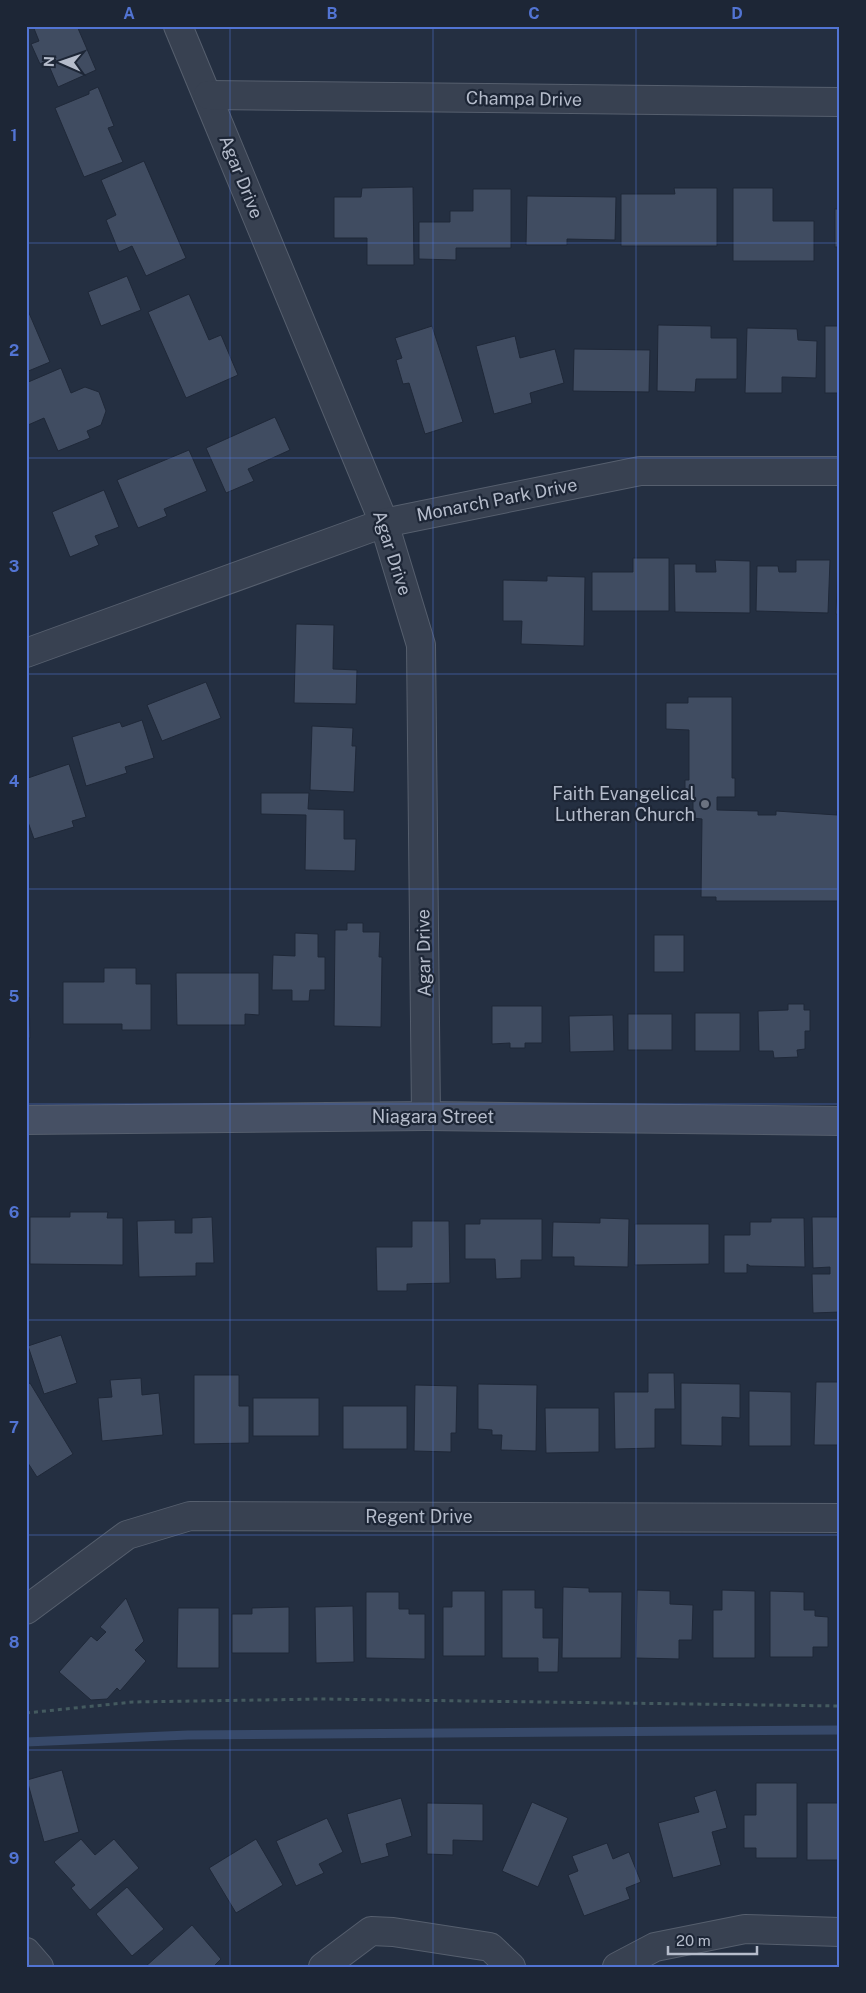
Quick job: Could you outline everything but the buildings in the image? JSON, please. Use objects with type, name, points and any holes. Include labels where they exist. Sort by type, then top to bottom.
[{"type":"main road","name":"Niagara Street","points":[[26,1120],[426,1116],[840,1121]]},
{"type":"street","name":"Agar Drive","points":[[178,26],[384,523],[421,645],[426,1116]]},
{"type":"street","name":"Champa Drive","points":[[208,96],[840,102]]},
{"type":"street","name":"Monarch Park Drive","points":[[29,645],[384,523],[640,471],[840,471]]},
{"type":"street","name":"Regent Drive","points":[[26,1610],[127,1535],[190,1516],[840,1518]]},
{"type":"street","points":[[617,1967],[655,1947],[745,1929],[840,1932]]},
{"type":"street","points":[[323,1967],[371,1931],[394,1932],[490,1947],[511,1967]]},
{"type":"street","points":[[26,1952],[39,1967]]},
{"type":"path","points":[[26,1714],[133,1702],[321,1699],[840,1706]]},
{"type":"waterway","points":[[26,1742],[188,1735],[840,1730]]},
{"type":"place","name":"Faith Evangelical Lutheran Church","points":[[705,804]]}]
